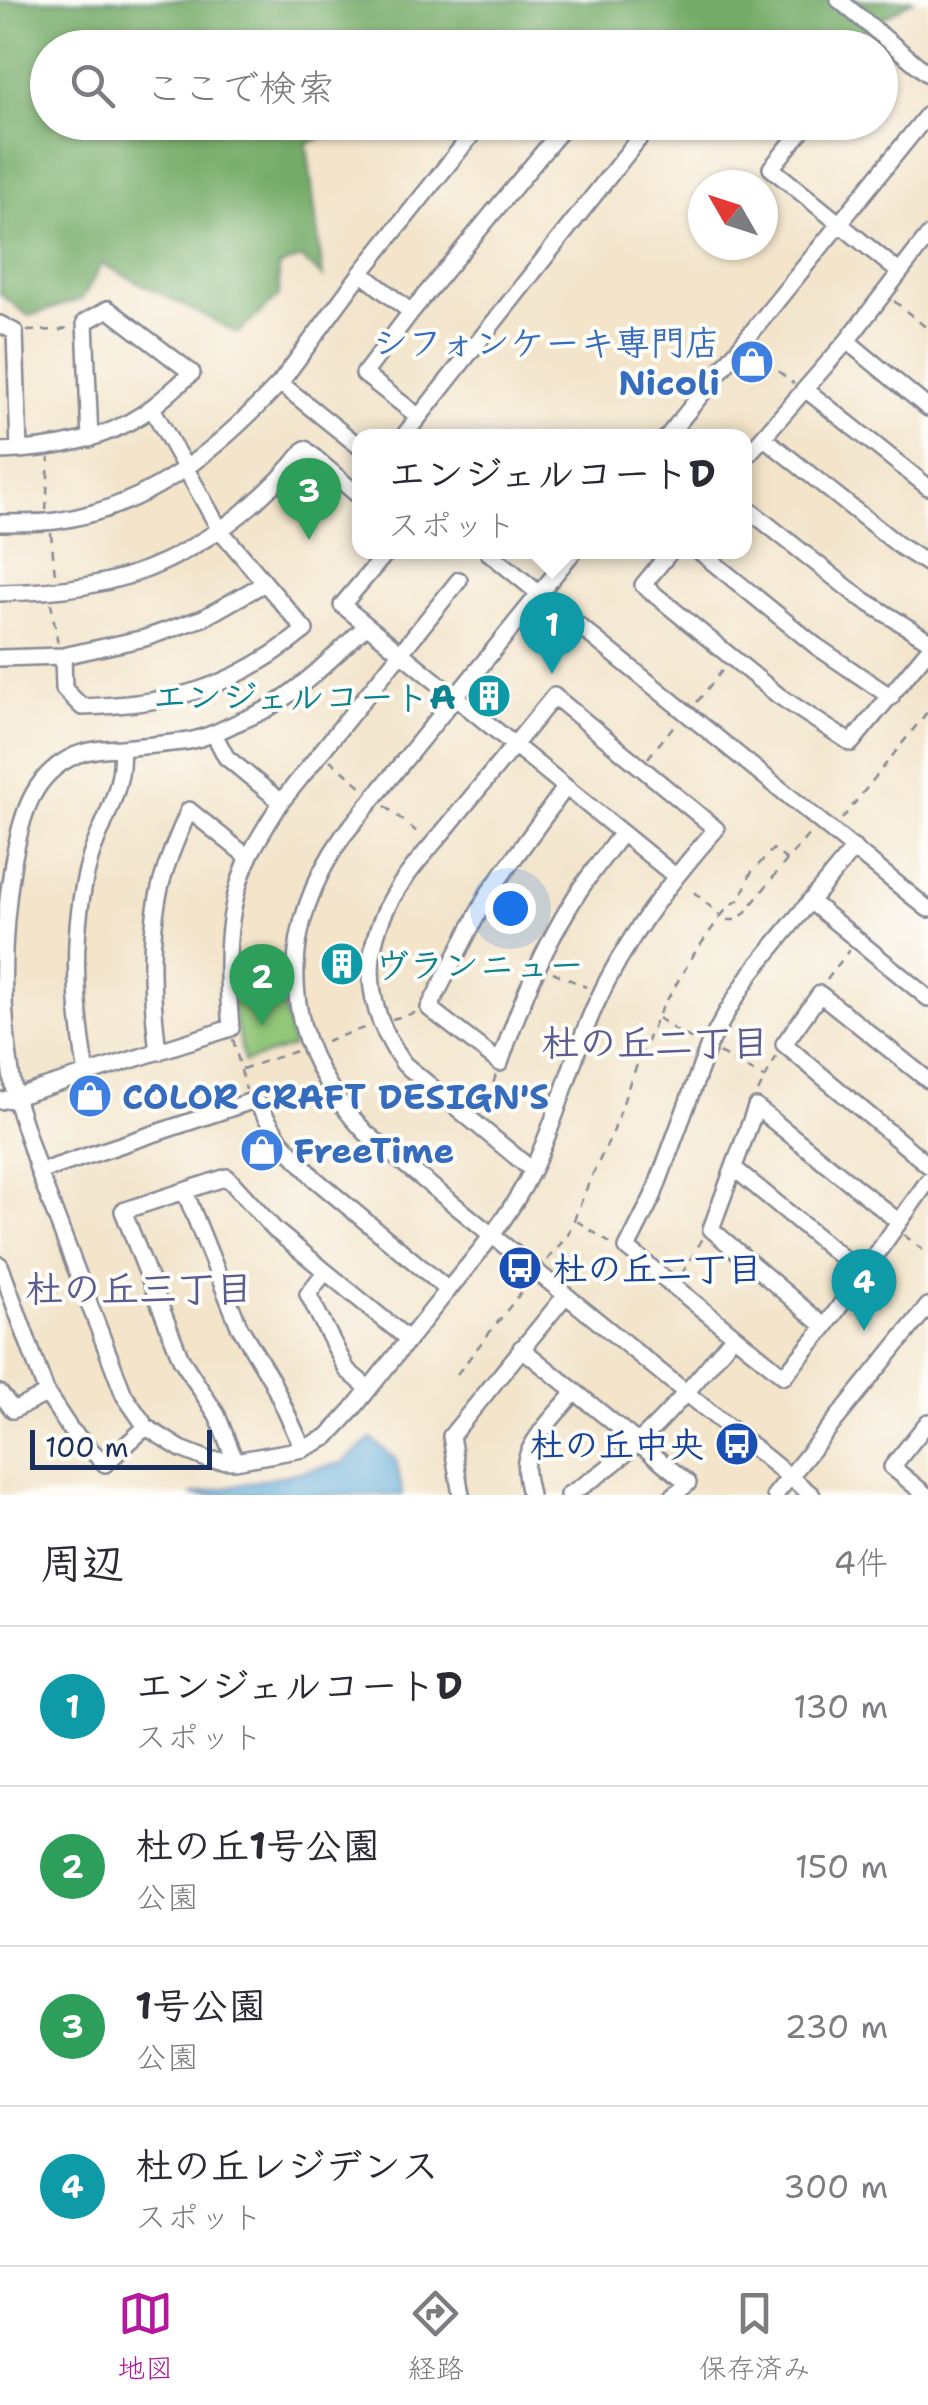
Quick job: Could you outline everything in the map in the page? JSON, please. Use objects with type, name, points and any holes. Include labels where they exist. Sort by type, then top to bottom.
[{"type":"street","points":[[839,0],[866,30]]},
{"type":"street","points":[[898,55],[928,74]]},
{"type":"street","points":[[673,429],[928,114]]},
{"type":"street","points":[[0,523],[48,522],[94,513],[185,470],[219,444],[280,383],[361,273],[468,140]]},
{"type":"street","points":[[419,417],[364,374],[553,140]]},
{"type":"street","points":[[409,429],[638,140]]},
{"type":"street","points":[[794,140],[771,168],[900,272]]},
{"type":"street","points":[[752,450],[847,341],[928,236]]},
{"type":"street","points":[[361,273],[411,312]]},
{"type":"street","points":[[0,451],[49,448],[90,439],[152,408],[192,373],[108,309],[84,322],[90,439]]},
{"type":"street","points":[[8,328],[8,385],[19,450]]},
{"type":"street","points":[[847,341],[928,408]]},
{"type":"street","points":[[280,383],[352,441]]},
{"type":"street","points":[[804,390],[928,487]]},
{"type":"street","points":[[61,656],[64,689],[82,707],[126,706],[166,700],[220,684],[276,654],[306,630],[220,530],[152,408]]},
{"type":"street","points":[[763,437],[900,547],[928,564]]},
{"type":"street","points":[[0,594],[52,592],[118,578],[166,561],[246,512],[305,450],[352,490]]},
{"type":"street","points":[[752,512],[859,597],[928,640]]},
{"type":"street","points":[[381,559],[342,605],[675,876]]},
{"type":"street","points":[[496,559],[928,909]]},
{"type":"street","points":[[567,559],[325,862],[310,892],[296,958],[300,1017],[327,1085],[366,1133],[812,1495]]},
{"type":"street","points":[[664,559],[643,586],[779,696],[851,743],[928,650]]},
{"type":"street","points":[[709,559],[816,646],[891,696]]},
{"type":"street","points":[[7,1099],[230,1028],[226,969],[232,907],[249,858],[281,802],[459,580]]},
{"type":"street","points":[[0,658],[61,656],[145,638],[203,618],[265,584]]},
{"type":"street","points":[[366,626],[302,684],[266,710],[192,740],[94,749],[73,756],[44,778],[29,800],[5,905],[1,950],[7,1099],[39,1172],[124,1396],[146,1427],[181,1449],[209,1460],[304,1449],[326,1438],[493,1236],[532,1170],[580,1043],[632,936],[675,876],[716,829],[554,696],[398,889],[377,929],[370,974],[380,1023],[404,1064],[532,1170]]},
{"type":"street","points":[[214,734],[226,757],[281,802]]},
{"type":"street","points":[[88,1075],[76,983],[77,934],[90,862],[119,780],[122,748]]},
{"type":"street","points":[[565,788],[488,894],[429,1008],[500,1063],[518,1008],[538,966],[580,889],[622,833]]},
{"type":"street","points":[[158,1052],[151,990],[152,939],[158,896],[189,810],[249,858]]},
{"type":"street","points":[[854,848],[752,972],[708,1047],[653,1196],[626,1248],[784,1376],[825,1328],[928,1180]]},
{"type":"street","points":[[810,901],[928,998]]},
{"type":"street","points":[[928,1080],[820,994],[784,1044],[928,1165]]},
{"type":"street","points":[[39,1172],[255,1100],[281,1141],[315,1178],[448,1290]]},
{"type":"street","points":[[825,1328],[711,1230],[756,1107],[897,1225]]},
{"type":"street","points":[[734,1168],[862,1274]]},
{"type":"street","points":[[235,1460],[217,1415],[181,1359],[123,1211],[227,1177],[274,1230],[408,1340]]},
{"type":"street","points":[[184,1192],[239,1326],[272,1381],[304,1449]]},
{"type":"street","points":[[0,1265],[47,1394],[70,1429],[105,1464],[146,1427]]},
{"type":"street","points":[[325,1272],[308,1294],[347,1370],[369,1389]]},
{"type":"street","points":[[461,1495],[451,1436],[565,1296]]},
{"type":"street","points":[[775,1495],[928,1306]]},
{"type":"street","points":[[568,1495],[638,1444],[687,1394],[734,1336]]},
{"type":"street","points":[[521,1348],[688,1483],[674,1495]]},
{"type":"street","points":[[530,1495],[526,1460],[540,1435],[575,1392]]},
{"type":"street","points":[[0,1393],[13,1410],[47,1394]]},
{"type":"street","points":[[926,1495],[892,1467],[928,1422]]},
{"type":"path","points":[[884,292],[928,329]]},
{"type":"path","points":[[8,328],[60,330],[84,322]]},
{"type":"path","points":[[750,348],[804,390]]},
{"type":"path","points":[[49,448],[52,592],[61,656]]},
{"type":"path","points":[[697,702],[732,658]]},
{"type":"path","points":[[841,820],[928,711]]},
{"type":"path","points":[[640,767],[676,724]]},
{"type":"path","points":[[321,753],[367,792]]},
{"type":"path","points":[[380,802],[433,845]]},
{"type":"path","points":[[675,876],[726,920],[736,920],[810,832]]},
{"type":"path","points":[[542,1266],[568,1235],[657,1017],[694,954],[721,916],[740,899],[751,873],[773,849],[786,860]]},
{"type":"path","points":[[820,994],[858,940]]},
{"type":"path","points":[[538,966],[601,994]]},
{"type":"path","points":[[657,1017],[765,1078]]},
{"type":"path","points":[[230,1028],[247,1094],[255,1100]]},
{"type":"path","points":[[756,1107],[753,1102],[784,1044]]},
{"type":"path","points":[[241,1070],[297,1051]]},
{"type":"path","points":[[480,1129],[500,1063]]},
{"type":"path","points":[[574,1220],[618,1248],[626,1248]]},
{"type":"path","points":[[897,1225],[928,1254]]},
{"type":"path","points":[[674,1286],[711,1230]]},
{"type":"path","points":[[457,1374],[534,1276]]},
{"type":"green space","points":[[0,0],[913,0],[864,30],[30,30],[30,140],[316,140],[307,144],[323,277],[301,258],[279,266],[279,296],[238,333],[102,264],[82,299],[29,316],[0,294]]},
{"type":"green space","points":[[277,976],[293,1047],[244,1062],[233,1008],[233,978]]},
{"type":"water","points":[[372,1439],[396,1460],[403,1495],[191,1495],[342,1463]]},
{"type":"place","name":"シフォンケーキ専門店 Nicoli","points":[[752,362]]},
{"type":"place","name":"1号公園","points":[[309,540]]},
{"type":"place","name":"エンジェルコートD","points":[[552,674]]},
{"type":"place","name":"エンジェルコートA","points":[[489,696]]},
{"type":"place","name":"ヴランニュー","points":[[342,964]]},
{"type":"place","name":"杜の丘1号公園","points":[[262,1026]]},
{"type":"place","name":"COLOR CRAFT DESIGN'S","points":[[90,1096]]},
{"type":"place","name":"FreeTime","points":[[262,1150]]},
{"type":"place","name":"杜の丘二丁目","points":[[520,1268]]},
{"type":"place","name":"杜の丘レジデンス","points":[[864,1331]]},
{"type":"place","name":"杜の丘中央","points":[[737,1444]]},
{"type":"district","name":"杜の丘二丁目","points":[[655,1042]]},
{"type":"district","name":"杜の丘三丁目","points":[[139,1288]]}]
